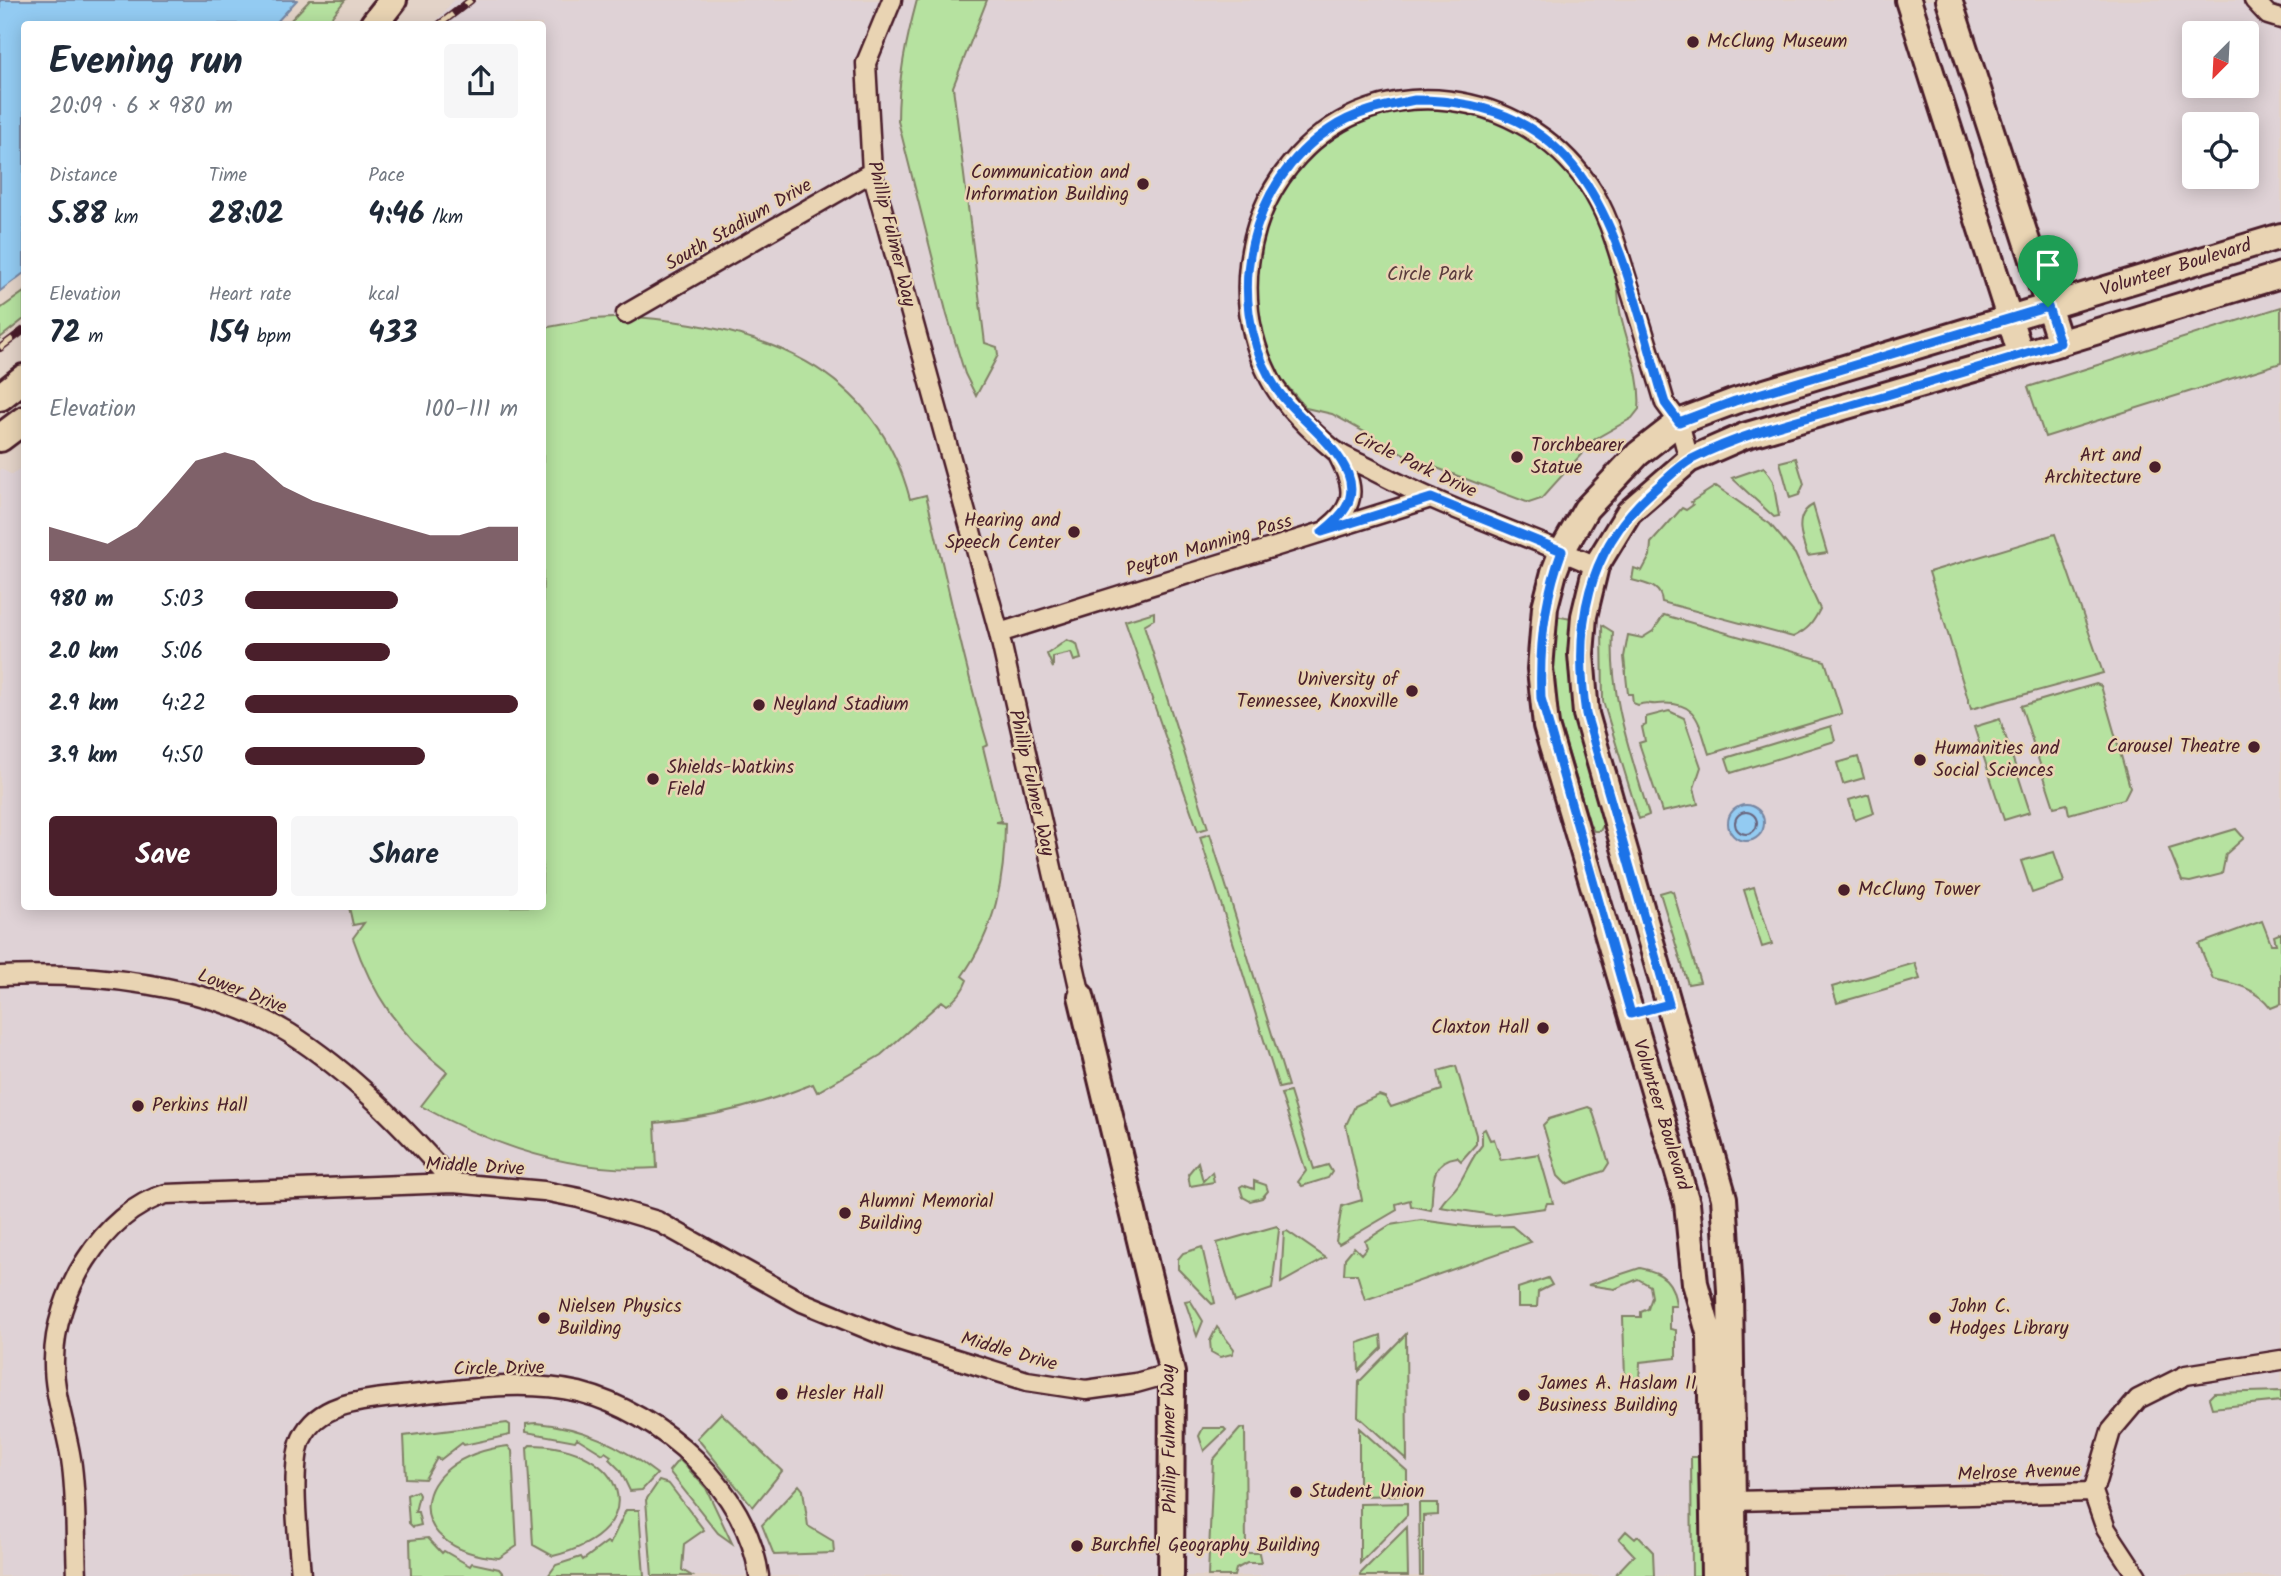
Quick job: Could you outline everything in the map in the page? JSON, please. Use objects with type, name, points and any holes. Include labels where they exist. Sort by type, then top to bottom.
[{"type":"main road","points":[[376,21],[393,0]]},
{"type":"main road","points":[[0,397],[21,380]]},
{"type":"main road","points":[[0,438],[21,421]]},
{"type":"street","name":"Phillip Fulmer Way","points":[[892,0],[866,63],[872,172],[999,633],[1081,996],[1172,1373],[1171,1576]]},
{"type":"street","points":[[1908,0],[2021,355]]},
{"type":"street","points":[[1949,0],[2060,343]]},
{"type":"street","points":[[2254,0],[2267,15],[2281,19]]},
{"type":"street","name":"Circle Park Drive","points":[[1596,566],[1431,498],[1336,451],[1303,419],[1272,382],[1260,356],[1246,298],[1251,247],[1270,198],[1282,176],[1305,149],[1331,128],[1359,113],[1415,100],[1449,100],[1481,105],[1509,115],[1539,133],[1563,153],[1607,216],[1665,403],[1679,422],[1689,460]]},
{"type":"street","name":"South Stadium Drive","points":[[626,314],[872,172]]},
{"type":"street","name":"Volunteer Boulevard","points":[[1734,1576],[1723,1502],[1710,1336],[1695,1283],[1687,1203],[1541,698],[1540,669],[1545,607],[1562,551],[1586,509],[1639,454],[1679,422],[1809,378],[2281,236]]},
{"type":"street","name":"Volunteer Boulevard","points":[[1714,1576],[1723,1502],[1730,1291],[1724,1198],[1586,714],[1581,683],[1584,616],[1596,566],[1629,512],[1689,460],[1744,436],[2281,275]]},
{"type":"street","points":[[1802,419],[1798,398],[1809,378]]},
{"type":"street","points":[[1322,532],[1342,517],[1349,506],[1349,477],[1336,451]]},
{"type":"street","name":"Peyton Manning Pass","points":[[999,633],[1431,498]]},
{"type":"street","points":[[1584,849],[1621,839]]},
{"type":"street","name":"Lower Drive","points":[[0,976],[49,974],[182,991],[239,1009],[288,1032],[345,1074],[453,1183]]},
{"type":"street","points":[[1631,1014],[1669,1004]]},
{"type":"street","name":"Middle Drive","points":[[77,1576],[71,1459],[59,1413],[53,1361],[56,1325],[69,1287],[97,1243],[135,1208],[166,1194],[453,1183],[579,1198],[657,1221],[802,1302],[862,1328],[1027,1381],[1086,1390],[1172,1373]]},
{"type":"street","name":"Melrose Avenue","points":[[1723,1502],[2093,1492],[2111,1431],[2137,1399],[2186,1375],[2239,1364],[2281,1360]]},
{"type":"street","name":"Circle Drive","points":[[301,1576],[298,1450],[310,1426],[346,1403],[464,1389],[516,1386],[578,1392],[607,1401],[633,1414],[685,1450],[722,1486],[756,1556],[759,1576]]},
{"type":"street","points":[[2093,1492],[2106,1528],[2137,1576]]},
{"type":"shaded area","name":"University of Tennessee, Knoxville","points":[[454,0],[2281,0],[2281,1576],[0,1576],[0,468],[12,475],[21,467],[21,910],[546,910],[546,21],[436,21]]},
{"type":"green space","points":[[310,0],[345,0],[328,21],[290,21]]},
{"type":"green space","points":[[917,0],[987,0],[953,87],[985,343],[997,347],[998,355],[976,396],[965,374],[947,315],[898,121],[903,60]]},
{"type":"green space","name":"Circle Park","points":[[1436,103],[1503,121],[1548,150],[1580,188],[1593,210],[1611,258],[1620,312],[1636,374],[1639,409],[1632,418],[1595,439],[1541,499],[1529,503],[1413,459],[1332,414],[1306,408],[1282,380],[1267,354],[1251,295],[1258,232],[1296,166],[1336,132],[1388,108]]},
{"type":"green space","points":[[21,294],[21,321],[0,338],[0,309]]},
{"type":"green space","points":[[2281,307],[2281,363],[2045,437],[2028,387]]},
{"type":"green space","name":"Neyland Stadium","points":[[635,317],[681,322],[726,331],[768,344],[806,362],[841,386],[870,416],[893,453],[910,499],[926,495],[988,745],[983,747],[1001,821],[996,822],[1005,823],[1003,864],[996,903],[983,941],[962,976],[967,980],[954,1000],[947,1005],[942,1001],[881,1055],[817,1092],[813,1084],[736,1110],[655,1123],[657,1168],[626,1169],[564,1162],[505,1145],[421,1106],[447,1072],[415,1043],[379,995],[353,938],[364,923],[353,925],[350,910],[546,910],[546,327],[592,319]]},
{"type":"green space","points":[[1796,458],[1804,484],[1799,495],[1790,498],[1780,462]]},
{"type":"green space","points":[[1764,467],[1773,481],[1779,516],[1774,517],[1732,478]]},
{"type":"green space","points":[[1716,486],[1770,524],[1795,554],[1820,609],[1810,626],[1793,637],[1662,602],[1655,589],[1632,580],[1634,568],[1642,571],[1650,556],[1651,543],[1682,508],[1686,510],[1693,505],[1691,502]]},
{"type":"green space","points":[[1813,505],[1827,553],[1808,556],[1800,528],[1803,515]]},
{"type":"green space","points":[[2055,534],[2103,673],[1971,709],[1929,572]]},
{"type":"green space","points":[[1154,612],[1154,619],[1144,625],[1208,828],[1198,831],[1125,621]]},
{"type":"green space","points":[[1664,615],[1825,661],[1842,714],[1709,754],[1699,723],[1689,709],[1671,704],[1638,705],[1633,703],[1632,694],[1628,694],[1624,657],[1628,635],[1642,638],[1653,631]]},
{"type":"green space","points":[[1556,616],[1571,619],[1569,670],[1572,694],[1582,742],[1603,815],[1604,824],[1600,831],[1594,831],[1590,825],[1556,710],[1552,668]]},
{"type":"green space","points":[[1602,625],[1613,632],[1614,679],[1618,702],[1649,815],[1639,819],[1603,701]]},
{"type":"green space","points":[[1067,640],[1077,644],[1081,659],[1074,661],[1071,653],[1053,657],[1053,668],[1047,654]]},
{"type":"green space","points":[[2096,684],[2101,686],[2130,787],[2124,799],[2069,814],[2067,804],[2054,807],[2021,706]]},
{"type":"green space","points":[[1669,711],[1684,718],[1701,767],[1694,788],[1698,804],[1662,812],[1639,743],[1645,741],[1642,727],[1646,725],[1646,717]]},
{"type":"green space","points":[[2000,719],[2030,812],[2004,820],[1974,727]]},
{"type":"green space","points":[[1831,726],[1835,741],[1731,773],[1726,758]]},
{"type":"green space","points":[[1858,757],[1864,778],[1843,784],[1837,763]]},
{"type":"green space","points":[[1869,794],[1874,813],[1855,820],[1849,800]]},
{"type":"green space","points":[[2236,829],[2244,838],[2226,854],[2222,874],[2190,882],[2182,881],[2169,849]]},
{"type":"green space","points":[[1210,834],[1288,1086],[1279,1088],[1200,837]]},
{"type":"green space","points":[[2054,852],[2064,882],[2032,893],[2021,861]]},
{"type":"green space","points":[[1754,887],[1772,944],[1762,947],[1744,890]]},
{"type":"green space","points":[[1670,890],[1673,892],[1700,982],[1688,984],[1660,893]]},
{"type":"green space","points":[[2262,921],[2271,944],[2276,944],[2274,936],[2281,933],[2281,1004],[2271,1008],[2252,991],[2213,979],[2199,944]]},
{"type":"green space","points":[[1915,963],[1920,979],[1837,1003],[1832,987]]},
{"type":"green space","points":[[1456,1066],[1476,1135],[1476,1144],[1461,1161],[1457,1157],[1441,1164],[1434,1177],[1431,1210],[1411,1206],[1410,1200],[1396,1204],[1397,1210],[1339,1244],[1336,1241],[1342,1206],[1362,1200],[1346,1125],[1355,1106],[1379,1095],[1385,1097],[1391,1107],[1442,1090],[1438,1071]]},
{"type":"green space","points":[[1290,1092],[1314,1169],[1328,1165],[1332,1172],[1328,1178],[1302,1186],[1298,1182],[1306,1171],[1281,1094]]},
{"type":"green space","points":[[1588,1107],[1592,1109],[1609,1163],[1604,1171],[1566,1184],[1558,1176],[1543,1125],[1549,1119]]},
{"type":"green space","points":[[1485,1129],[1490,1140],[1494,1139],[1501,1160],[1539,1154],[1553,1203],[1547,1203],[1545,1208],[1493,1215],[1440,1207],[1458,1185],[1482,1145],[1482,1131]]},
{"type":"green space","points":[[1198,1162],[1203,1181],[1212,1172],[1214,1182],[1190,1186],[1188,1174]]},
{"type":"green space","points":[[1254,1181],[1266,1185],[1268,1191],[1262,1198],[1250,1201],[1243,1197],[1240,1187],[1243,1185],[1254,1189]]},
{"type":"green space","points":[[1421,1220],[1472,1227],[1512,1226],[1531,1242],[1365,1300],[1357,1274],[1344,1274],[1345,1258],[1354,1247],[1361,1254],[1367,1247],[1365,1241],[1390,1225]]},
{"type":"green space","points":[[1277,1226],[1279,1230],[1272,1289],[1235,1302],[1217,1243]]},
{"type":"green space","points":[[1287,1231],[1326,1258],[1281,1283],[1284,1232]]},
{"type":"green space","points":[[1202,1247],[1215,1303],[1212,1304],[1178,1269],[1178,1259],[1183,1253]]},
{"type":"green space","points":[[1640,1268],[1661,1275],[1673,1290],[1676,1306],[1670,1306],[1670,1329],[1676,1330],[1676,1358],[1640,1362],[1639,1383],[1625,1379],[1623,1317],[1641,1317],[1641,1312],[1648,1309],[1652,1297],[1650,1286],[1638,1279],[1615,1289],[1588,1285]]},
{"type":"green space","points":[[1548,1278],[1552,1285],[1538,1292],[1537,1307],[1518,1307],[1518,1288]]},
{"type":"green space","points":[[1190,1300],[1203,1321],[1197,1336],[1185,1301]]},
{"type":"green space","points":[[1217,1327],[1234,1349],[1232,1354],[1220,1357],[1211,1352],[1210,1341]]},
{"type":"green space","points":[[1406,1334],[1407,1460],[1358,1416],[1359,1382]]},
{"type":"green space","points":[[1381,1335],[1382,1348],[1359,1371],[1358,1343]]},
{"type":"green space","points":[[2281,1391],[2281,1401],[2212,1408],[2209,1398],[2214,1393]]},
{"type":"green space","points":[[721,1413],[782,1471],[753,1507],[697,1438]]},
{"type":"green space","points":[[507,1423],[510,1425],[510,1435],[464,1445],[462,1443],[440,1460],[437,1458],[425,1479],[406,1478],[404,1436]]},
{"type":"green space","points":[[536,1423],[570,1429],[600,1439],[629,1454],[657,1474],[642,1490],[630,1491],[620,1470],[609,1459],[611,1456],[577,1438],[575,1441],[526,1432],[526,1424]]},
{"type":"green space","points":[[1203,1428],[1226,1430],[1204,1451],[1199,1436]]},
{"type":"green space","points":[[1245,1428],[1246,1553],[1259,1553],[1261,1563],[1247,1563],[1236,1569],[1234,1576],[1208,1576],[1213,1460],[1240,1429]]},
{"type":"green space","points":[[1359,1428],[1407,1471],[1407,1495],[1359,1496]]},
{"type":"green space","points":[[530,1445],[563,1449],[589,1459],[607,1474],[616,1491],[617,1510],[606,1528],[586,1544],[553,1556],[533,1545],[527,1448]]},
{"type":"green space","points":[[508,1446],[512,1451],[517,1546],[499,1558],[466,1551],[444,1539],[431,1522],[428,1504],[434,1485],[450,1467],[474,1454]]},
{"type":"green space","points":[[1691,1457],[1700,1457],[1701,1576],[1692,1576]]},
{"type":"green space","points":[[679,1459],[706,1488],[732,1543],[718,1533],[669,1471]]},
{"type":"green space","points":[[659,1481],[669,1484],[704,1530],[684,1544],[682,1570],[692,1576],[652,1576],[646,1500]]},
{"type":"green space","points":[[799,1485],[803,1490],[808,1526],[833,1541],[834,1553],[774,1555],[762,1525]]},
{"type":"green space","points":[[417,1491],[419,1495],[415,1512],[418,1512],[421,1525],[413,1527],[409,1523],[407,1495]]},
{"type":"green space","points":[[1407,1503],[1407,1515],[1360,1563],[1360,1504]]},
{"type":"green space","points":[[1419,1503],[1438,1503],[1438,1515],[1423,1516],[1423,1576],[1420,1576]]},
{"type":"green space","points":[[626,1510],[639,1510],[644,1576],[548,1576],[556,1565],[581,1557],[583,1560],[607,1542],[610,1544]]},
{"type":"green space","points":[[1407,1527],[1408,1576],[1360,1576],[1360,1574]]},
{"type":"green space","points":[[1626,1531],[1635,1539],[1638,1536],[1653,1552],[1654,1576],[1614,1576],[1634,1555],[1619,1539]]},
{"type":"green space","points":[[428,1538],[442,1553],[444,1551],[470,1566],[472,1563],[499,1569],[505,1576],[411,1576],[410,1540]]},
{"type":"water","points":[[0,0],[297,0],[278,21],[21,21],[21,275],[0,291]]},
{"type":"water","points":[[1746,805],[1759,810],[1764,823],[1759,836],[1746,841],[1733,836],[1728,823],[1733,810]]},
{"type":"railway","points":[[444,21],[471,0]]},
{"type":"railway","points":[[0,348],[21,332]]},
{"type":"place","name":"McClung Museum","points":[[1693,42]]},
{"type":"place","name":"Communication and Information Building","points":[[1143,184]]},
{"type":"place","name":"Torchbearer Statue","points":[[1517,457]]},
{"type":"place","name":"Art and Architecture","points":[[2155,467]]},
{"type":"place","name":"Hearing and Speech Center","points":[[1074,532]]},
{"type":"place","name":"University of Tennessee, Knoxville","points":[[1412,691]]},
{"type":"place","name":"Neyland Stadium","points":[[759,705]]},
{"type":"place","name":"Carousel Theatre","points":[[2254,747]]},
{"type":"place","name":"Humanities and Social Sciences","points":[[1920,760]]},
{"type":"place","name":"Shields-Watkins Field","points":[[653,779]]},
{"type":"place","name":"McClung Tower","points":[[1844,890]]},
{"type":"place","name":"Claxton Hall","points":[[1543,1028]]},
{"type":"place","name":"Perkins Hall","points":[[138,1106]]},
{"type":"place","name":"Alumni Memorial Building","points":[[845,1213]]},
{"type":"place","name":"Nielsen Physics Building","points":[[544,1318]]},
{"type":"place","name":"John C. Hodges Library","points":[[1935,1318]]},
{"type":"place","name":"Hesler Hall","points":[[782,1394]]},
{"type":"place","name":"James A. Haslam II Business Building","points":[[1524,1395]]},
{"type":"place","name":"Student Union","points":[[1296,1492]]},
{"type":"place","name":"Burchfiel Geography Building","points":[[1077,1546]]},
{"type":"route","points":[[1415,100],[1449,100],[1481,105],[1509,115],[1539,133],[1563,153],[1587,183],[1607,216],[1665,403],[1679,422],[1735,401],[2048,307],[2060,343],[1744,436],[1689,460],[1629,512],[1616,530],[1596,566],[1591,583],[1584,616],[1581,683],[1586,714],[1669,1004],[1631,1014],[1546,726],[1541,698],[1540,669],[1545,607],[1562,551],[1431,498],[1322,532],[1342,517],[1349,506],[1349,477],[1336,451],[1303,419],[1272,382],[1251,328],[1246,298],[1251,247],[1260,219],[1282,176],[1297,156],[1331,128],[1377,107],[1415,100]]}]
